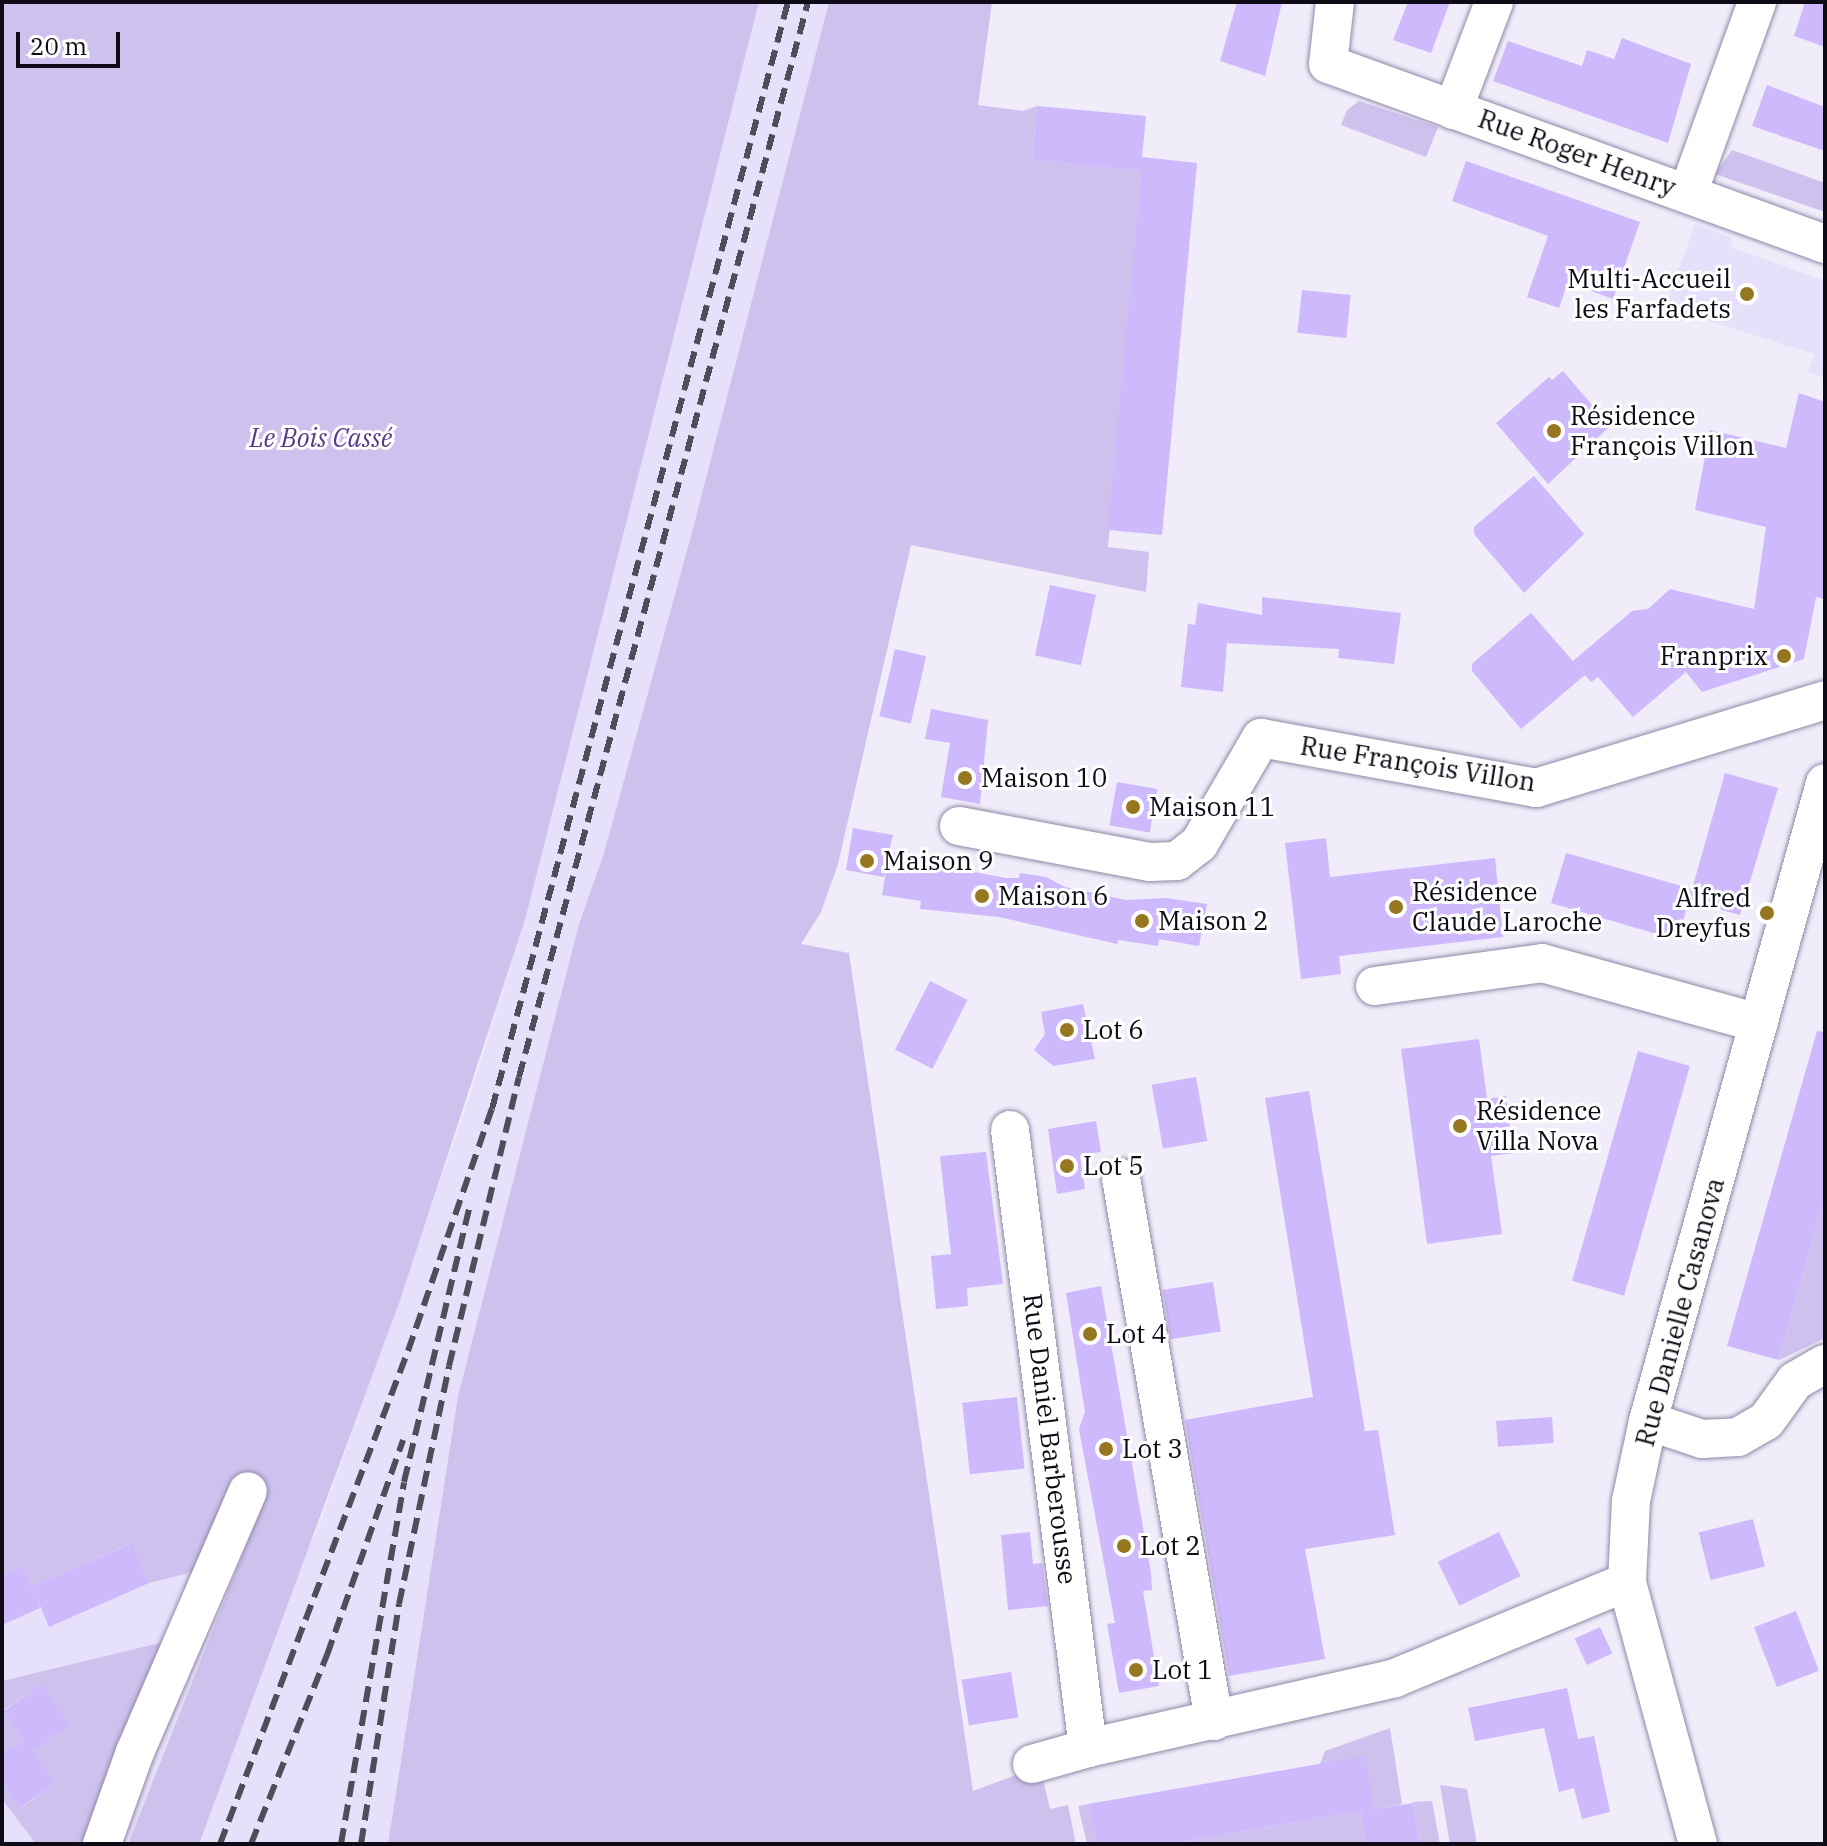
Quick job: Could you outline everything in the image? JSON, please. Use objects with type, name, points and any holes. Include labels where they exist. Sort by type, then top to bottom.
[{"type":"street","name":"Rue Roger Henry","points":[[1335,2],[1328,64],[1825,244]]},
{"type":"street","points":[[1453,110],[1494,2]]},
{"type":"street","points":[[1688,193],[1757,2]]},
{"type":"street","name":"Rue François Villon","points":[[959,826],[1150,862],[1177,861],[1199,844],[1223,796],[1261,738],[1536,788],[1825,700]]},
{"type":"street","name":"Rue Danielle Casanova","points":[[1698,1844],[1627,1582],[1631,1501],[1648,1421],[1759,1023],[1818,833],[1825,783]]},
{"type":"street","points":[[1375,986],[1542,963],[1759,1023]]},
{"type":"street","name":"Rue Daniel Barberousse","points":[[1010,1130],[1088,1748]]},
{"type":"street","points":[[1121,1178],[1214,1721]]},
{"type":"street","points":[[1648,1421],[1702,1439],[1738,1437],[1766,1421],[1795,1381],[1825,1364]]},
{"type":"street","points":[[102,1844],[135,1752],[248,1491]]},
{"type":"street","points":[[1032,1764],[1088,1748],[1395,1678],[1627,1582]]},
{"type":"shaded area","points":[[759,2],[829,2],[691,536],[604,853],[579,924],[458,1396],[388,1844],[2,1844],[2,1528],[315,1537],[469,1098],[525,920]]},
{"type":"shaded area","name":"Multi-Accueil les Farfadets","points":[[1695,224],[1732,238],[1731,247],[1825,281],[1825,378],[1808,372],[1814,354],[1665,307]]},
{"type":"green space","name":"Le Bois Cassé","points":[[2,2],[759,2],[525,920],[399,1303],[199,1844],[128,1844],[260,1511],[197,1571],[149,1583],[131,1543],[32,1586],[23,1566],[2,1575]]},
{"type":"green space","points":[[829,2],[992,2],[978,105],[1023,111],[1037,106],[1032,160],[1141,171],[1108,547],[1149,552],[1146,592],[911,545],[838,864],[821,912],[801,944],[849,953],[973,1791],[1040,1766],[1050,1809],[1068,1805],[1076,1844],[388,1844],[458,1396],[579,924],[604,853],[691,536]]},
{"type":"green space","points":[[1359,101],[1438,127],[1426,157],[1341,125],[1347,110]]},
{"type":"green space","points":[[1732,150],[1825,183],[1825,212],[1715,174]]},
{"type":"green space","points":[[1825,1196],[1825,1338],[1779,1360]]},
{"type":"green space","points":[[168,1641],[92,1844],[36,1844],[2,1799],[2,1782],[21,1808],[55,1783],[34,1751],[69,1725],[41,1685],[4,1710],[24,1740],[2,1755],[2,1681]]},
{"type":"green space","points":[[1390,1728],[1402,1804],[1374,1809],[1320,1764],[1325,1751]]},
{"type":"green space","points":[[1440,1785],[1467,1789],[1477,1844],[1450,1844]]},
{"type":"green space","points":[[1432,1801],[1440,1844],[1420,1844],[1413,1802]]},
{"type":"green space","points":[[1088,1804],[1097,1844],[1087,1844],[1078,1806]]},
{"type":"green space","points":[[1360,1811],[1366,1844],[1171,1844]]},
{"type":"building","points":[[1237,2],[1282,2],[1265,76],[1220,61]]},
{"type":"building","points":[[1408,2],[1450,2],[1431,53],[1393,40]]},
{"type":"building","points":[[1805,2],[1825,2],[1825,47],[1794,36]]},
{"type":"building","points":[[1622,38],[1691,64],[1668,143],[1493,81],[1508,41],[1582,66],[1587,50],[1614,59]]},
{"type":"building","points":[[1767,85],[1825,107],[1825,151],[1752,126]]},
{"type":"building","points":[[1037,106],[1146,116],[1142,157],[1197,163],[1162,535],[1108,530],[1141,171],[1032,160]]},
{"type":"building","points":[[1466,161],[1640,222],[1613,299],[1568,282],[1559,308],[1527,297],[1548,236],[1452,201]]},
{"type":"building","points":[[1302,290],[1351,295],[1346,338],[1298,333]]},
{"type":"building","name":"Résidence François Villon","points":[[1563,371],[1610,426],[1548,484],[1496,423],[1549,377],[1552,380]]},
{"type":"building","points":[[1799,393],[1825,402],[1825,599],[1816,597],[1804,659],[1702,692],[1686,672],[1633,717],[1598,677],[1591,682],[1573,661],[1632,611],[1648,609],[1670,589],[1754,609],[1766,527],[1695,510],[1710,430],[1786,448]]},
{"type":"building","name":"Résidence François Villon","points":[[1534,476],[1584,534],[1524,593],[1474,534],[1474,527]]},
{"type":"building","points":[[1050,585],[1096,595],[1081,665],[1035,655]]},
{"type":"building","points":[[1262,597],[1401,613],[1394,664],[1338,658],[1339,649],[1227,643],[1223,692],[1181,687],[1188,624],[1195,625],[1198,603],[1262,615]]},
{"type":"building","points":[[1531,613],[1585,675],[1521,729],[1472,671],[1472,664]]},
{"type":"building","points":[[895,649],[926,656],[911,723],[879,716]]},
{"type":"building","points":[[931,709],[988,720],[980,804],[941,797],[950,743],[925,739]]},
{"type":"building","points":[[1725,773],[1778,788],[1740,915],[1689,901],[1677,940],[1551,903],[1566,853],[1692,889]]},
{"type":"building","name":"Maison 11","points":[[1117,782],[1157,789],[1150,832],[1109,825]]},
{"type":"building","points":[[853,828],[893,835],[889,852],[929,859],[928,863],[1006,878],[1019,878],[1020,873],[1046,877],[1065,887],[1126,900],[1166,898],[1207,904],[1199,946],[1159,939],[1158,946],[1118,940],[1117,944],[999,917],[920,909],[921,901],[882,895],[887,865],[884,877],[846,870]]},
{"type":"building","name":"Résidence Claude Laroche","points":[[1326,838],[1330,877],[1495,858],[1503,937],[1339,956],[1341,974],[1301,979],[1285,843]]},
{"type":"building","points":[[930,981],[967,1000],[932,1069],[895,1050]]},
{"type":"building","name":"Lot 6","points":[[1083,1004],[1095,1059],[1053,1066],[1034,1050],[1045,1034],[1041,1012]]},
{"type":"building","points":[[1817,1031],[1825,1032],[1825,1196],[1779,1360],[1727,1346]]},
{"type":"building","name":"Résidence Villa Nova","points":[[1479,1039],[1487,1099],[1506,1096],[1513,1153],[1491,1156],[1502,1234],[1427,1244],[1401,1049]]},
{"type":"building","points":[[1638,1051],[1690,1066],[1624,1296],[1572,1281]]},
{"type":"building","points":[[1196,1077],[1207,1141],[1163,1149],[1152,1085]]},
{"type":"building","points":[[1309,1091],[1365,1431],[1378,1430],[1395,1535],[1305,1549],[1325,1659],[1229,1676],[1185,1420],[1313,1397],[1265,1098]]},
{"type":"building","name":"Lot 5","points":[[1096,1121],[1101,1152],[1080,1155],[1085,1189],[1057,1194],[1048,1129]]},
{"type":"building","points":[[986,1152],[1003,1284],[967,1288],[968,1306],[936,1309],[931,1256],[951,1254],[940,1156]]},
{"type":"building","points":[[1213,1282],[1221,1331],[1170,1339],[1163,1290]]},
{"type":"building","points":[[1101,1286],[1151,1573],[1152,1590],[1143,1591],[1159,1686],[1119,1693],[1107,1624],[1115,1623],[1079,1429],[1085,1412],[1066,1293]]},
{"type":"building","points":[[1017,1397],[1025,1469],[970,1474],[962,1403]]},
{"type":"building","points":[[1552,1417],[1554,1443],[1498,1447],[1496,1421]]},
{"type":"building","points":[[1753,1519],[1765,1567],[1711,1580],[1699,1533]]},
{"type":"building","points":[[1030,1532],[1033,1564],[1042,1563],[1048,1606],[1008,1610],[1001,1535]]},
{"type":"building","points":[[1499,1532],[1520,1576],[1459,1606],[1438,1562]]},
{"type":"building","points":[[132,1543],[149,1583],[49,1627],[36,1596],[40,1608],[2,1625],[2,1575],[23,1566],[32,1586]]},
{"type":"building","points":[[1796,1611],[1819,1671],[1777,1687],[1754,1627]]},
{"type":"building","points":[[1600,1627],[1612,1653],[1587,1665],[1575,1639]]},
{"type":"building","points":[[1011,1672],[1018,1717],[969,1725],[962,1680]]},
{"type":"building","points":[[42,1684],[69,1725],[34,1751],[55,1783],[20,1808],[2,1782],[2,1755],[24,1740],[4,1711]]},
{"type":"building","points":[[1567,1688],[1578,1739],[1594,1736],[1610,1812],[1582,1819],[1574,1788],[1559,1792],[1544,1728],[1475,1741],[1468,1708]]},
{"type":"building","points":[[1365,1756],[1374,1809],[1413,1803],[1420,1844],[1366,1844],[1360,1811],[1171,1844],[1097,1844],[1088,1804]]},
{"type":"railway","points":[[220,1844],[408,1351],[492,1109],[788,2]]},
{"type":"railway","points":[[361,1844],[399,1604],[449,1366],[519,1077],[808,2]]},
{"type":"railway","points":[[341,1844],[404,1482],[469,1209]]},
{"type":"railway","points":[[251,1844],[327,1655],[403,1440]]},
{"type":"place","name":"Multi-Accueil les Farfadets","points":[[1747,294]]},
{"type":"place","name":"Résidence François Villon","points":[[1554,431]]},
{"type":"place","name":"Franprix","points":[[1784,656]]},
{"type":"place","name":"Maison 10","points":[[965,778]]},
{"type":"place","name":"Maison 11","points":[[1133,807]]},
{"type":"place","name":"Maison 9","points":[[867,861]]},
{"type":"place","name":"Maison 6","points":[[982,896]]},
{"type":"place","name":"Résidence Claude Laroche","points":[[1396,907]]},
{"type":"place","name":"Alfred Dreyfus","points":[[1767,913]]},
{"type":"place","name":"Maison 2","points":[[1142,921]]},
{"type":"place","name":"Lot 6","points":[[1067,1030]]},
{"type":"place","name":"Résidence Villa Nova","points":[[1460,1126]]},
{"type":"place","name":"Lot 5","points":[[1067,1166]]},
{"type":"place","name":"Lot 4","points":[[1090,1334]]},
{"type":"place","name":"Lot 3","points":[[1106,1449]]},
{"type":"place","name":"Lot 2","points":[[1124,1546]]},
{"type":"place","name":"Lot 1","points":[[1136,1670]]}]
